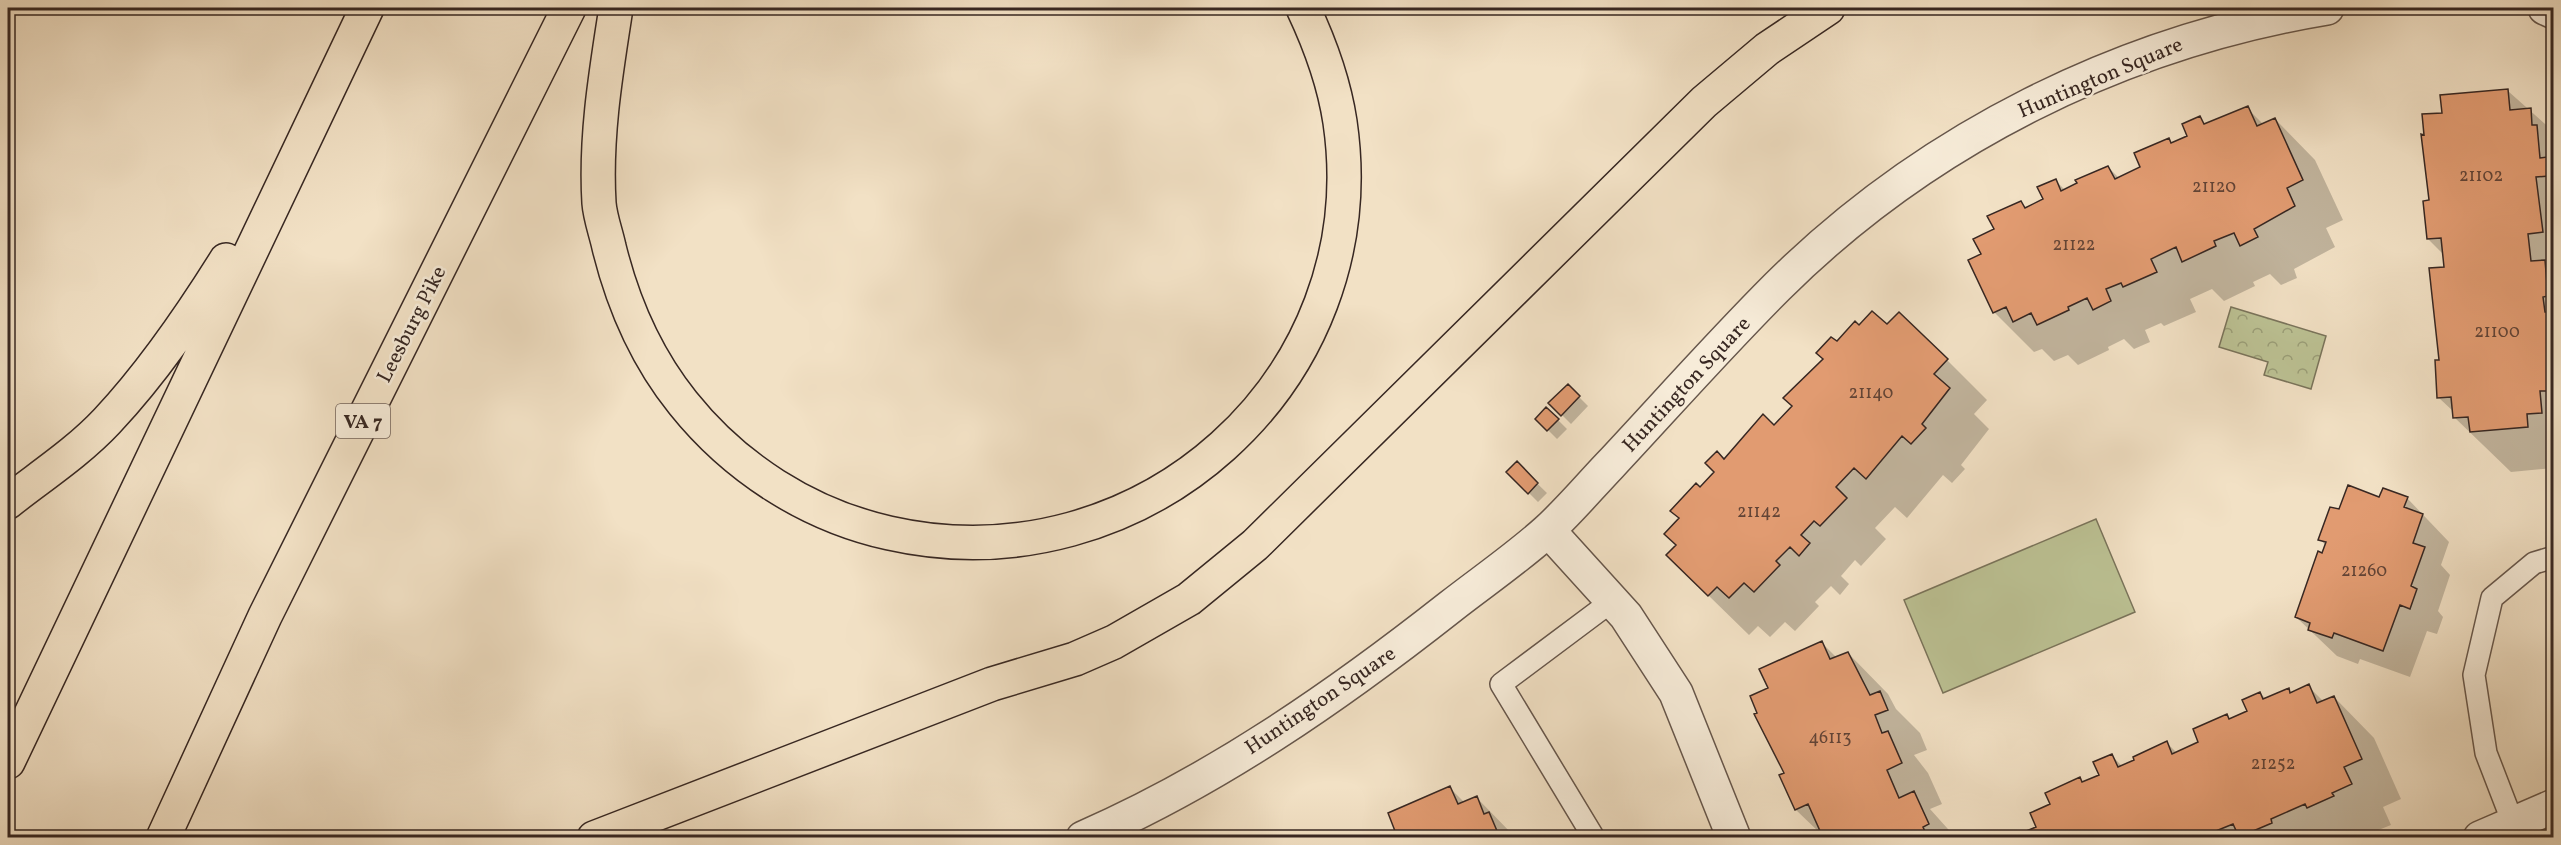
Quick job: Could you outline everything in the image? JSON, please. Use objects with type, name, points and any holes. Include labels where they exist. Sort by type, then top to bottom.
[{"type":"highway","points":[[8,762],[367,8]]},
{"type":"highway","name":"Leesburg Pike","points":[[163,837],[265,616],[569,8]]},
{"type":"highway","points":[[616,8],[598,141],[599,207],[628,309],[646,348],[668,385],[696,420],[725,449],[759,476],[795,498],[834,517],[875,530],[917,540],[960,544],[1003,543],[1045,537],[1127,511],[1165,490],[1208,459],[1262,406],[1286,371],[1307,334],[1323,293],[1335,252],[1342,210],[1340,124],[1328,72],[1303,8]]},
{"type":"highway","points":[[594,837],[992,684],[1075,659],[1114,642],[1189,599],[1256,545],[1704,102],[1767,49],[1828,8]]},
{"type":"highway","points":[[8,502],[70,454],[106,422],[156,364],[202,299],[311,123]]},
{"type":"street","name":"Huntington Square","points":[[1083,837],[1135,813],[1254,747],[1343,689],[1548,530],[1779,285],[1848,224],[1926,165],[2001,119],[2067,86],[2186,40],[2283,15],[2327,8]]},
{"type":"street","points":[[2545,8],[2553,12]]},
{"type":"street","points":[[1548,530],[1626,616],[1676,693],[1734,837]]},
{"type":"street","points":[[2480,837],[2553,806]]},
{"type":"lane","points":[[2513,823],[2486,753],[2474,675],[2492,598],[2534,564],[2553,557]]},
{"type":"lane","points":[[1594,837],[1501,684],[1612,601]]},
{"type":"green space","points":[[2231,307],[2326,336],[2311,389],[2264,375],[2268,362],[2219,347]]},
{"type":"green space","points":[[2096,519],[2135,612],[1943,693],[1904,600]]},
{"type":"building","points":[[2508,89],[2510,110],[2531,108],[2532,125],[2537,125],[2540,158],[2547,157],[2549,176],[2536,177],[2543,232],[2528,234],[2531,261],[2545,260],[2548,296],[2543,297],[2545,312],[2554,312],[2554,333],[2547,334],[2554,391],[2540,391],[2542,413],[2527,414],[2528,427],[2470,432],[2468,417],[2453,418],[2451,397],[2437,398],[2435,360],[2439,360],[2429,268],[2444,267],[2441,238],[2427,239],[2423,201],[2429,200],[2421,134],[2424,135],[2422,114],[2442,113],[2440,95]]},
{"type":"building","points":[[2248,106],[2257,126],[2275,118],[2303,180],[2287,188],[2295,206],[2254,229],[2258,237],[2240,246],[2234,233],[2214,241],[2216,246],[2182,262],[2176,247],[2151,259],[2157,272],[2123,287],[2121,283],[2106,289],[2111,301],[2093,310],[2087,298],[2068,307],[2069,310],[2037,325],[2031,313],[2013,322],[2006,307],[1993,313],[1968,260],[1981,254],[1973,239],[1994,229],[1987,216],[2021,201],[2025,208],[2043,199],[2037,187],[2056,179],[2061,191],[2077,183],[2075,180],[2108,166],[2115,179],[2140,167],[2134,153],[2169,138],[2171,143],[2187,136],[2182,124],[2200,116],[2204,124]]},
{"type":"building","points":[[1872,311],[1887,324],[1899,312],[1948,359],[1934,374],[1950,388],[1922,424],[1926,428],[1911,444],[1902,436],[1866,479],[1854,468],[1836,487],[1847,498],[1820,526],[1814,521],[1801,535],[1810,543],[1799,556],[1790,547],[1776,561],[1780,565],[1754,592],[1744,583],[1729,598],[1717,587],[1708,596],[1666,555],[1676,545],[1664,534],[1679,518],[1670,511],[1696,483],[1700,487],[1714,472],[1705,463],[1717,451],[1724,459],[1763,414],[1774,425],[1792,406],[1783,398],[1823,359],[1816,353],[1831,337],[1837,341],[1855,321],[1859,325]]},
{"type":"building","points":[[1568,384],[1580,396],[1561,416],[1548,403]]},
{"type":"building","points":[[1546,407],[1559,419],[1547,431],[1535,419]]},
{"type":"building","points":[[1517,461],[1538,483],[1528,494],[1506,472]]},
{"type":"building","points":[[2348,485],[2379,497],[2383,488],[2408,497],[2404,507],[2423,514],[2413,543],[2425,547],[2411,586],[2417,589],[2410,609],[2400,605],[2383,651],[2334,633],[2332,638],[2308,630],[2310,623],[2295,617],[2318,551],[2322,553],[2326,542],[2318,540],[2330,507],[2339,509]]},
{"type":"building","points":[[1822,641],[1830,659],[1848,652],[1870,695],[1880,691],[1888,710],[1875,715],[1882,733],[1888,731],[1902,763],[1887,770],[1899,798],[1914,791],[1929,824],[1923,827],[1928,838],[1806,838],[1820,831],[1808,804],[1795,810],[1779,775],[1784,773],[1754,714],[1757,713],[1750,696],[1768,688],[1759,669]]},
{"type":"building","points":[[2309,684],[2317,703],[2334,696],[2362,759],[2344,767],[2352,784],[2332,793],[2334,796],[2307,808],[2305,804],[2271,819],[2272,823],[2239,837],[2233,824],[2206,835],[2207,838],[2027,838],[2024,832],[2036,827],[2030,813],[2050,804],[2045,793],[2080,777],[2082,782],[2099,775],[2093,762],[2112,754],[2118,767],[2134,760],[2133,757],[2167,741],[2172,754],[2198,742],[2193,729],[2227,714],[2229,719],[2247,711],[2242,700],[2260,692],[2263,699],[2289,688],[2290,693]]},
{"type":"building","points":[[1450,786],[1458,804],[1477,796],[1484,814],[1489,812],[1500,838],[1380,838],[1395,831],[1388,813]]}]
